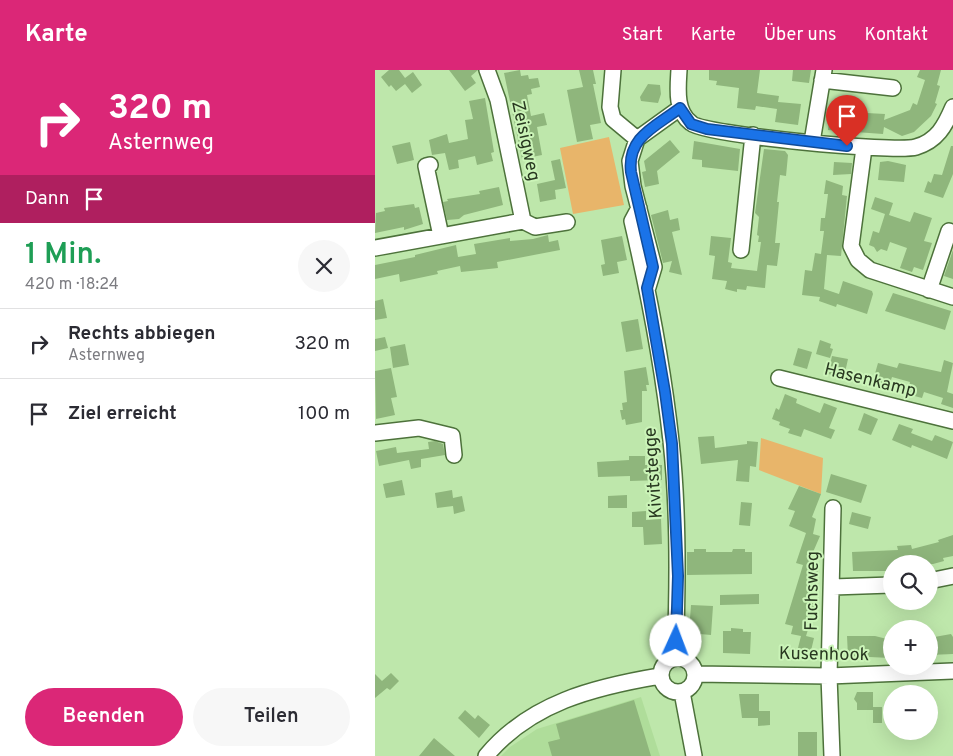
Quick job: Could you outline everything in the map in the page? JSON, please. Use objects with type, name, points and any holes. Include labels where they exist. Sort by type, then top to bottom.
[{"type":"street","name":"Zeisigweg","points":[[487,70],[498,100],[523,222]]},
{"type":"street","points":[[613,70],[610,107],[613,119],[637,139],[680,108]]},
{"type":"street","points":[[679,70],[680,108],[691,124],[707,129],[753,136],[864,148],[915,147],[933,140],[949,129],[953,107]]},
{"type":"street","points":[[812,142],[823,75],[893,88]]},
{"type":"street","points":[[741,250],[753,136]]},
{"type":"street","name":"Kivitstegge","points":[[637,139],[629,161],[639,208],[632,221],[647,288],[672,444],[678,576],[675,658]]},
{"type":"street","points":[[864,148],[851,246],[858,260],[870,270],[953,297]]},
{"type":"street","points":[[430,165],[427,166],[441,236]]},
{"type":"street","points":[[375,248],[523,222],[535,227],[567,222]]},
{"type":"street","points":[[929,290],[949,231]]},
{"type":"street","name":"Hasenkamp","points":[[779,378],[953,422]]},
{"type":"street","points":[[375,433],[419,428],[452,436],[454,454]]},
{"type":"street","name":"Fuchsweg","points":[[832,756],[829,676],[833,587],[833,508]]},
{"type":"street","points":[[938,579],[953,576]]},
{"type":"street","points":[[833,587],[883,585]]},
{"type":"street","points":[[675,658],[688,661],[693,666],[695,674],[692,686],[682,692],[671,691],[666,688],[660,676],[664,664],[675,658]]},
{"type":"street","name":"Kusenhook","points":[[695,674],[829,676],[953,671]]},
{"type":"street","points":[[486,756],[516,727],[547,707],[597,688],[660,676]]},
{"type":"street","points":[[682,692],[694,756]]},
{"type":"shaded area","points":[[609,137],[624,205],[573,214],[560,148]]},
{"type":"shaded area","points":[[761,438],[823,458],[821,494],[759,470]]},
{"type":"shaded area","points":[[641,697],[660,756],[501,756],[510,747],[537,729]]},
{"type":"building","points":[[389,70],[399,70],[405,78],[413,72],[422,85],[412,93],[405,84],[396,91],[391,85],[389,87],[381,77]]},
{"type":"building","points":[[449,70],[478,70],[471,76],[476,83],[465,91]]},
{"type":"building","points":[[520,70],[521,76],[528,75],[529,79],[538,78],[540,87],[531,89],[532,94],[527,95],[531,116],[544,113],[547,125],[537,127],[542,155],[522,159],[504,73]]},
{"type":"building","points":[[579,70],[593,70],[596,84],[593,84],[601,123],[590,125],[593,139],[577,142],[567,90],[583,87]]},
{"type":"building","points":[[709,70],[760,70],[757,93],[779,96],[778,102],[801,104],[798,125],[775,122],[777,109],[756,106],[755,110],[737,108],[739,88],[716,85],[717,81],[709,80]]},
{"type":"building","points":[[793,70],[811,70],[809,83],[792,81]]},
{"type":"building","points":[[920,70],[941,70],[937,85],[940,86],[935,103],[937,104],[931,116],[914,132],[902,136],[884,127],[883,134],[828,130],[830,111],[885,114],[884,120],[910,110],[913,103],[917,105],[925,80],[917,77]]},
{"type":"building","points":[[648,84],[660,85],[661,94],[658,103],[641,101],[640,97]]},
{"type":"building","points":[[485,98],[494,152],[491,153],[493,161],[477,165],[475,156],[458,160],[459,168],[449,170],[445,153],[432,155],[429,140],[447,134],[449,143],[468,139],[465,120],[473,119],[469,101]]},
{"type":"building","points":[[670,140],[680,152],[657,171],[659,184],[645,187],[642,172],[646,171],[644,161]]},
{"type":"building","points":[[694,141],[740,149],[738,171],[702,167],[702,160],[692,159]]},
{"type":"building","points":[[410,142],[414,160],[397,164],[392,146]]},
{"type":"building","points":[[951,146],[953,146],[953,174],[943,198],[924,192],[928,181],[931,183],[934,174],[942,175]]},
{"type":"building","points":[[764,149],[785,151],[788,155],[786,176],[780,175],[777,202],[779,202],[775,243],[780,243],[777,266],[767,265],[765,288],[747,286],[746,290],[737,289],[737,292],[725,289],[727,281],[712,279],[715,256],[709,255],[711,236],[731,238],[728,262],[732,263],[731,268],[757,271],[761,242],[758,242],[759,236],[757,235],[759,217],[755,213]]},
{"type":"building","points":[[560,159],[566,188],[555,190],[556,199],[540,202],[537,184],[555,180],[551,161]]},
{"type":"building","points":[[888,161],[906,165],[904,182],[878,180],[880,162]]},
{"type":"building","points":[[834,162],[852,163],[851,174],[833,175]]},
{"type":"building","points":[[826,180],[843,186],[842,195],[847,196],[841,256],[827,255],[824,289],[839,294],[843,281],[872,291],[873,294],[867,314],[837,304],[836,307],[819,301],[820,297],[802,295],[805,270],[812,271],[815,253],[821,254],[824,231],[820,231],[821,218],[825,218],[828,194],[824,194]]},
{"type":"building","points":[[499,187],[503,205],[464,215],[459,219],[447,220],[443,202],[448,201],[447,199],[480,194],[479,191]]},
{"type":"building","points":[[875,197],[893,203],[889,215],[910,222],[914,212],[932,218],[924,241],[932,243],[923,270],[914,267],[912,272],[900,268],[907,248],[890,242],[887,251],[881,249],[877,252],[874,247],[869,245],[873,231],[879,233],[885,214],[871,209]]},
{"type":"building","points":[[414,204],[415,208],[419,207],[423,224],[404,230],[404,227],[375,233],[376,213],[385,211],[384,208]]},
{"type":"building","points":[[668,210],[670,220],[678,218],[680,230],[672,232],[682,275],[669,272],[672,261],[663,263],[651,215]]},
{"type":"building","points":[[548,235],[549,242],[558,240],[560,250],[497,262],[498,268],[461,272],[460,266],[437,271],[438,274],[400,282],[399,274],[375,279],[375,265],[415,257],[415,255],[456,245],[458,257],[476,254],[474,244],[510,238],[510,241],[533,239]]},
{"type":"building","points":[[622,236],[627,260],[617,262],[619,273],[603,276],[601,265],[605,264],[601,240]]},
{"type":"building","points":[[953,250],[953,279],[944,276]]},
{"type":"building","points":[[893,293],[951,311],[945,330],[885,311]]},
{"type":"building","points":[[383,299],[387,318],[375,320],[375,301]]},
{"type":"building","points":[[638,319],[643,349],[626,352],[621,322]]},
{"type":"building","points":[[385,337],[388,348],[375,351],[375,339]]},
{"type":"building","points":[[820,340],[831,344],[830,348],[833,349],[830,358],[816,354]]},
{"type":"building","points":[[405,344],[409,365],[393,368],[390,347]]},
{"type":"building","points":[[798,348],[812,352],[807,369],[793,365]]},
{"type":"building","points":[[832,356],[848,359],[844,377],[828,374]]},
{"type":"building","points":[[944,360],[953,363],[947,392],[953,394],[953,408],[941,404],[943,398],[924,392],[922,398],[907,394],[910,382],[892,377],[888,389],[872,384],[878,363],[897,368],[899,363],[941,372]]},
{"type":"building","points":[[646,367],[649,385],[646,385],[647,391],[642,391],[642,422],[626,425],[625,419],[622,420],[620,410],[623,410],[622,403],[627,402],[624,371]]},
{"type":"building","points":[[391,368],[397,397],[391,398],[395,415],[376,419],[375,371]]},
{"type":"building","points":[[785,394],[797,399],[796,403],[820,413],[824,403],[837,408],[829,428],[835,430],[831,439],[804,429],[801,437],[788,433],[790,429],[779,425],[780,422],[772,419],[776,408],[779,410]]},
{"type":"building","points":[[864,413],[878,419],[871,435],[858,430]]},
{"type":"building","points":[[899,424],[913,429],[911,433],[932,441],[935,435],[953,442],[947,459],[912,445],[911,448],[892,440]]},
{"type":"building","points":[[714,436],[715,448],[747,444],[747,441],[758,442],[756,467],[750,466],[749,482],[736,481],[738,460],[701,464],[698,437]]},
{"type":"building","points":[[435,441],[443,444],[445,455],[421,459],[421,467],[411,469],[409,460],[379,466],[376,451],[396,447],[397,453],[429,449],[428,442]]},
{"type":"building","points":[[629,456],[645,456],[645,465],[662,465],[662,480],[630,481],[630,476],[598,477],[597,462],[629,460]]},
{"type":"building","points":[[831,474],[867,485],[861,503],[826,492]]},
{"type":"building","points":[[402,480],[405,495],[386,498],[383,484]]},
{"type":"building","points":[[799,486],[821,494],[812,517],[816,519],[813,534],[820,536],[810,559],[814,561],[812,568],[818,570],[809,602],[816,604],[806,636],[814,638],[810,655],[797,652],[801,636],[791,634],[793,626],[785,624],[803,565],[796,563],[806,533],[789,526],[795,511],[788,509]]},
{"type":"building","points":[[452,490],[453,498],[462,496],[465,511],[454,514],[453,506],[437,508],[435,493]]},
{"type":"building","points":[[627,495],[627,508],[608,508],[608,496]]},
{"type":"building","points":[[741,502],[752,503],[750,526],[739,525]]},
{"type":"building","points":[[646,511],[646,520],[661,519],[662,544],[644,545],[643,527],[632,527],[632,512]]},
{"type":"building","points":[[852,512],[871,517],[868,529],[849,524]]},
{"type":"building","points":[[953,535],[953,556],[943,558],[944,561],[938,563],[938,555],[883,555],[883,571],[853,571],[852,552],[898,550],[897,546],[911,545],[912,549],[939,542],[938,540]]},
{"type":"building","points":[[694,549],[706,549],[706,552],[732,552],[733,549],[745,549],[745,552],[752,552],[752,574],[687,575],[687,552],[694,552]]},
{"type":"building","points":[[759,594],[759,604],[720,605],[720,595]]},
{"type":"building","points":[[691,605],[713,606],[711,635],[689,633]]},
{"type":"building","points":[[731,628],[743,629],[743,632],[751,632],[750,654],[723,653],[723,631],[731,631]]},
{"type":"building","points":[[951,634],[953,637],[953,654],[938,655],[938,636]]},
{"type":"building","points":[[847,636],[875,636],[883,638],[883,658],[848,656]]},
{"type":"building","points":[[391,673],[399,681],[390,690],[387,688],[375,698],[375,674],[382,681]]},
{"type":"building","points":[[857,692],[873,692],[873,707],[882,707],[882,723],[873,723],[873,710],[857,710],[857,703],[854,699]]},
{"type":"building","points":[[739,694],[759,694],[759,711],[770,711],[770,725],[758,726],[758,718],[742,718]]},
{"type":"building","points":[[634,700],[651,756],[552,756],[548,742],[560,739],[556,724]]},
{"type":"building","points":[[465,710],[475,719],[478,715],[490,725],[479,738],[458,718]]},
{"type":"building","points":[[798,732],[817,732],[817,756],[798,756]]},
{"type":"building","points":[[434,738],[455,756],[419,756]]},
{"type":"route","points":[[676,641],[678,576],[672,444],[647,288],[653,267],[633,186],[629,161],[637,139],[680,108],[691,124],[707,129],[847,146]]}]
